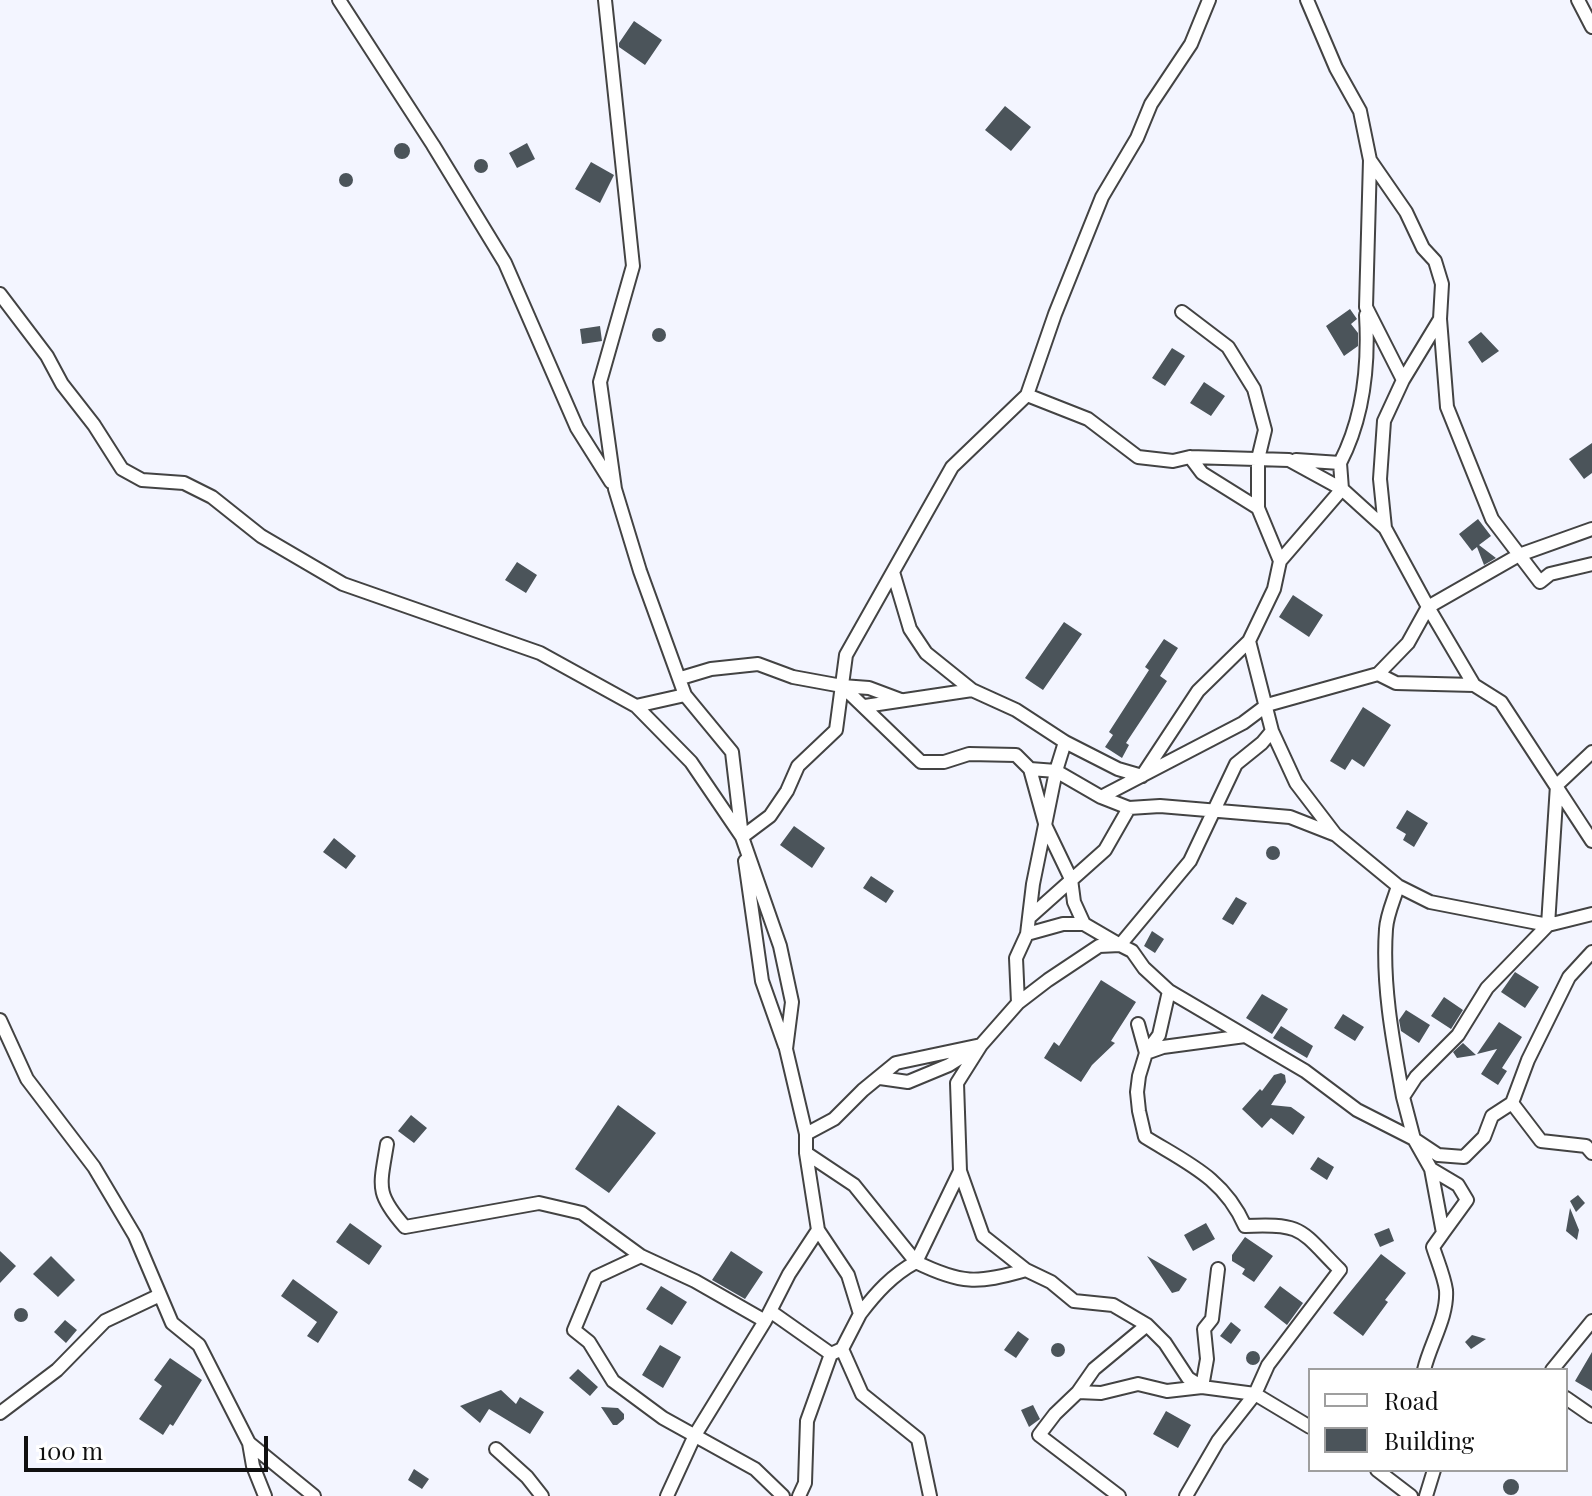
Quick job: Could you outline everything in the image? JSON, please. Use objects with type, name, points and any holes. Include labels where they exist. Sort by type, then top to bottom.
[{"type":"street","points":[[339,0],[505,263],[577,428],[615,489]]},
{"type":"street","points":[[605,0],[633,266],[600,382],[615,489],[640,571],[685,695],[732,752],[762,981],[786,1049],[806,1134],[818,1230],[848,1275],[860,1314]]},
{"type":"street","points":[[742,837],[770,816],[787,791],[798,766],[836,730],[846,655],[952,467],[1027,395],[1055,314],[1102,197],[1137,138],[1151,104],[1191,44],[1209,0]]},
{"type":"street","points":[[1142,776],[1198,691],[1249,641],[1274,589],[1280,561],[1342,489],[1340,463],[1351,441],[1362,401],[1367,345],[1370,160],[1360,111],[1336,68],[1307,0]]},
{"type":"street","points":[[1578,0],[1592,27]]},
{"type":"street","points":[[1370,160],[1406,212],[1423,248],[1435,261],[1442,284],[1440,319],[1447,407],[1492,519],[1540,582],[1550,574],[1592,564]]},
{"type":"street","points":[[0,294],[47,356],[62,384],[94,425],[122,469],[142,480],[184,483],[212,497],[261,536],[343,584],[540,653],[636,706],[691,762],[742,837],[780,946],[792,1002],[786,1049]]},
{"type":"street","points":[[1366,307],[1403,380]]},
{"type":"street","points":[[1182,312],[1228,347],[1254,389],[1265,430],[1258,459],[1258,508],[1280,561]]},
{"type":"street","points":[[1385,528],[1380,479],[1384,421],[1403,380],[1440,319]]},
{"type":"street","points":[[1027,395],[1088,419],[1138,457],[1173,461],[1190,457],[1340,463]]},
{"type":"street","points":[[1190,457],[1202,473],[1258,508]]},
{"type":"street","points":[[1289,460],[1342,489],[1385,528],[1474,685],[1501,702],[1592,841]]},
{"type":"street","points":[[1101,797],[1243,723],[1267,705],[1378,674],[1408,643],[1428,607],[1519,555],[1592,529]]},
{"type":"street","points":[[893,572],[910,629],[926,653],[972,690],[1016,710],[1065,742],[1118,769],[1142,776]]},
{"type":"street","points":[[1249,641],[1272,731],[1296,783],[1336,835],[1398,886],[1430,902],[1548,925],[1592,914]]},
{"type":"street","points":[[681,678],[711,669],[758,664],[793,677],[869,688],[902,700]]},
{"type":"street","points":[[1378,674],[1396,683],[1474,685]]},
{"type":"street","points":[[842,686],[921,762],[944,762],[969,754],[1016,755],[1030,769],[1046,827],[1071,879],[1074,902],[1084,924]]},
{"type":"street","points":[[865,706],[972,690]]},
{"type":"street","points":[[636,706],[685,695]]},
{"type":"street","points":[[1202,1387],[1188,1378],[1165,1343],[1147,1325],[1113,1305],[1074,1301],[1051,1282],[1026,1270],[983,1236],[960,1171],[957,1083],[981,1045],[1018,1003],[1099,946],[1120,945],[1190,861],[1236,764],[1272,731]]},
{"type":"street","points":[[1018,1003],[1016,958],[1027,934],[1033,884],[1056,771],[1065,742]]},
{"type":"street","points":[[1403,1097],[1416,1077],[1458,1035],[1487,988],[1548,925],[1557,785],[1592,752]]},
{"type":"street","points":[[1030,769],[1056,771],[1101,797],[1129,808],[1160,806],[1290,817],[1336,835]]},
{"type":"street","points":[[1031,916],[1105,850],[1129,808]]},
{"type":"street","points":[[1398,886],[1386,925],[1385,966],[1392,1037],[1414,1139],[1431,1169],[1443,1233]]},
{"type":"street","points":[[1027,934],[1063,924],[1084,924],[1132,951],[1144,968],[1169,991],[1305,1071],[1357,1110],[1438,1155],[1464,1157],[1484,1137],[1492,1116],[1512,1103],[1528,1060],[1569,977],[1592,952]]},
{"type":"street","points":[[1169,991],[1159,1035],[1146,1053],[1139,1076],[1137,1092],[1145,1137],[1190,1163],[1226,1191],[1245,1226],[1282,1224],[1301,1230],[1340,1270],[1268,1365],[1255,1394],[1218,1441],[1186,1496]]},
{"type":"street","points":[[0,1020],[27,1079],[94,1167],[135,1236],[172,1323],[199,1345],[249,1443],[253,1466],[265,1496]]},
{"type":"street","points":[[1138,1024],[1146,1053]]},
{"type":"street","points":[[1146,1053],[1163,1047],[1246,1036]]},
{"type":"street","points":[[806,1134],[834,1119],[896,1063],[981,1045]]},
{"type":"street","points":[[880,1078],[908,1082],[949,1065],[981,1045]]},
{"type":"street","points":[[1512,1103],[1541,1141],[1586,1146],[1592,1153]]},
{"type":"street","points":[[387,1144],[380,1187],[387,1207],[405,1227],[539,1203],[582,1213],[641,1256],[837,1352],[862,1394],[918,1439],[930,1496]]},
{"type":"street","points":[[806,1153],[854,1185],[916,1262],[954,1279],[992,1280],[1026,1270]]},
{"type":"street","points":[[1424,1368],[1444,1312],[1446,1289],[1433,1247],[1467,1200],[1458,1185],[1431,1169]]},
{"type":"street","points":[[799,1496],[805,1483],[807,1421],[837,1352],[860,1314],[881,1288],[916,1262],[960,1171]]},
{"type":"street","points":[[667,1496],[695,1435],[818,1230]]},
{"type":"street","points":[[641,1256],[596,1277],[574,1330],[589,1342],[613,1381],[663,1418],[755,1469],[783,1496]]},
{"type":"street","points":[[1202,1387],[1207,1359],[1204,1329],[1212,1319],[1218,1269]]},
{"type":"street","points":[[0,1413],[57,1370],[105,1321],[160,1295]]},
{"type":"street","points":[[1554,1368],[1592,1321]]},
{"type":"street","points":[[1118,1496],[1039,1435],[1078,1392],[1094,1369],[1147,1325]]},
{"type":"street","points":[[1078,1392],[1101,1393],[1138,1384],[1167,1391],[1202,1387],[1255,1394],[1308,1426]]},
{"type":"street","points":[[1568,1399],[1592,1416]]},
{"type":"street","points":[[249,1443],[314,1496]]},
{"type":"street","points":[[496,1449],[527,1477],[542,1496]]},
{"type":"street","points":[[1380,1472],[1411,1496]]},
{"type":"street","points":[[1426,1496],[1433,1472]]},
{"type":"building","points":[[634,21],[662,40],[645,65],[619,47]]},
{"type":"building","points":[[1005,106],[1031,127],[1011,151],[985,130]]},
{"type":"building","points":[[402,143],[408,145],[408,157],[402,159],[396,157],[394,151],[396,145]]},
{"type":"building","points":[[527,143],[535,159],[517,168],[509,153]]},
{"type":"building","points":[[481,159],[488,166],[481,173],[474,166]]},
{"type":"building","points":[[591,162],[614,175],[600,203],[575,189]]},
{"type":"building","points":[[346,173],[353,180],[346,187],[339,180]]},
{"type":"building","points":[[1350,309],[1357,319],[1351,324],[1358,333],[1358,346],[1344,356],[1326,326]]},
{"type":"building","points":[[600,326],[602,341],[582,344],[580,329]]},
{"type":"building","points":[[659,328],[666,335],[659,342],[652,335]]},
{"type":"building","points":[[1481,332],[1499,351],[1482,363],[1468,342]]},
{"type":"building","points":[[1172,348],[1185,356],[1165,386],[1152,378]]},
{"type":"building","points":[[1204,382],[1225,396],[1211,416],[1190,403]]},
{"type":"building","points":[[1592,443],[1592,473],[1584,479],[1569,459]]},
{"type":"building","points":[[1478,519],[1491,536],[1479,545],[1496,558],[1484,565],[1477,547],[1472,551],[1459,534]]},
{"type":"building","points":[[517,562],[537,575],[526,593],[505,580]]},
{"type":"building","points":[[1293,595],[1323,615],[1309,637],[1279,617]]},
{"type":"building","points":[[1064,622],[1082,634],[1043,690],[1025,678]]},
{"type":"building","points":[[1164,639],[1178,648],[1160,676],[1167,681],[1126,743],[1129,745],[1122,758],[1105,747],[1113,735],[1109,732],[1149,670],[1145,667]]},
{"type":"building","points":[[1363,707],[1391,725],[1364,767],[1352,759],[1345,770],[1330,761]]},
{"type":"building","points":[[1407,810],[1428,823],[1414,847],[1403,840],[1406,834],[1396,828]]},
{"type":"building","points":[[794,826],[825,848],[812,868],[780,845]]},
{"type":"building","points":[[334,838],[356,856],[346,869],[323,852]]},
{"type":"building","points":[[1273,846],[1280,853],[1273,860],[1266,853]]},
{"type":"building","points":[[871,876],[894,891],[886,903],[863,888]]},
{"type":"building","points":[[1236,897],[1247,903],[1233,925],[1222,919]]},
{"type":"building","points":[[1152,931],[1164,939],[1155,953],[1144,946]]},
{"type":"building","points":[[1515,972],[1539,987],[1525,1008],[1501,992]]},
{"type":"building","points":[[1101,980],[1136,1002],[1111,1041],[1115,1043],[1092,1065],[1081,1082],[1044,1058],[1054,1042],[1059,1046]]},
{"type":"building","points":[[1262,994],[1288,1009],[1272,1034],[1246,1018]]},
{"type":"building","points":[[1444,997],[1463,1010],[1451,1029],[1431,1016]]},
{"type":"building","points":[[1406,1010],[1430,1025],[1419,1043],[1401,1031],[1399,1020]]},
{"type":"building","points":[[1343,1014],[1364,1027],[1355,1041],[1334,1028]]},
{"type":"building","points":[[1499,1022],[1522,1037],[1502,1068],[1507,1071],[1498,1085],[1481,1074],[1497,1049],[1477,1054]]},
{"type":"building","points":[[1281,1026],[1313,1046],[1307,1058],[1273,1038]]},
{"type":"building","points":[[1463,1043],[1476,1055],[1457,1058],[1453,1052]]},
{"type":"building","points":[[1274,1075],[1285,1075],[1286,1082],[1271,1105],[1291,1107],[1305,1117],[1293,1135],[1271,1118],[1262,1128],[1242,1109]]},
{"type":"building","points":[[618,1105],[656,1133],[609,1193],[575,1169]]},
{"type":"building","points":[[411,1115],[427,1128],[414,1143],[398,1131]]},
{"type":"building","points":[[1318,1157],[1334,1167],[1327,1180],[1310,1169]]},
{"type":"building","points":[[1578,1195],[1585,1203],[1576,1212],[1570,1201]]},
{"type":"building","points":[[1570,1208],[1579,1230],[1577,1240],[1566,1231]]},
{"type":"building","points":[[350,1223],[382,1246],[369,1265],[336,1242]]},
{"type":"building","points":[[1206,1223],[1215,1239],[1193,1251],[1184,1235]]},
{"type":"building","points":[[1389,1228],[1394,1241],[1380,1247],[1374,1234]]},
{"type":"building","points":[[1245,1237],[1273,1256],[1254,1282],[1242,1274],[1245,1269],[1232,1261],[1232,1255]]},
{"type":"building","points":[[0,1251],[16,1266],[0,1283]]},
{"type":"building","points":[[731,1251],[763,1272],[745,1299],[712,1280]]},
{"type":"building","points":[[1381,1254],[1406,1273],[1363,1336],[1333,1313]]},
{"type":"building","points":[[51,1256],[75,1280],[58,1297],[33,1274]]},
{"type":"building","points":[[1147,1256],[1187,1279],[1179,1291],[1172,1293]]},
{"type":"building","points":[[293,1279],[338,1312],[318,1343],[307,1336],[317,1322],[281,1296]]},
{"type":"building","points":[[661,1286],[687,1302],[672,1325],[646,1309]]},
{"type":"building","points":[[1280,1286],[1303,1303],[1287,1325],[1264,1307]]},
{"type":"building","points":[[21,1308],[28,1315],[21,1322],[14,1315]]},
{"type":"building","points":[[65,1320],[77,1330],[66,1343],[54,1332]]},
{"type":"building","points":[[1231,1322],[1241,1330],[1231,1344],[1220,1336]]},
{"type":"building","points":[[1018,1331],[1029,1339],[1016,1358],[1004,1350]]},
{"type":"building","points":[[1472,1335],[1486,1339],[1471,1349],[1465,1342]]},
{"type":"building","points":[[1058,1343],[1065,1350],[1058,1357],[1051,1350]]},
{"type":"building","points":[[660,1345],[681,1357],[663,1388],[642,1375]]},
{"type":"building","points":[[1253,1351],[1260,1358],[1253,1365],[1246,1358]]},
{"type":"building","points":[[1592,1352],[1592,1391],[1575,1381]]},
{"type":"building","points":[[170,1358],[202,1380],[173,1426],[170,1424],[163,1435],[139,1419],[162,1386],[154,1380]]},
{"type":"building","points":[[578,1369],[598,1387],[590,1396],[569,1378]]},
{"type":"building","points":[[501,1390],[516,1404],[520,1397],[544,1412],[530,1434],[489,1409],[480,1423],[460,1406]]},
{"type":"building","points":[[1033,1405],[1040,1419],[1029,1427],[1021,1410]]},
{"type":"building","points":[[601,1407],[618,1408],[624,1419],[613,1425]]},
{"type":"building","points":[[1166,1411],[1191,1425],[1178,1448],[1153,1434]]},
{"type":"building","points":[[414,1469],[429,1479],[422,1489],[408,1480]]},
{"type":"building","points":[[1508,1479],[1514,1479],[1519,1487],[1517,1493],[1508,1495],[1503,1490],[1503,1484]]}]
